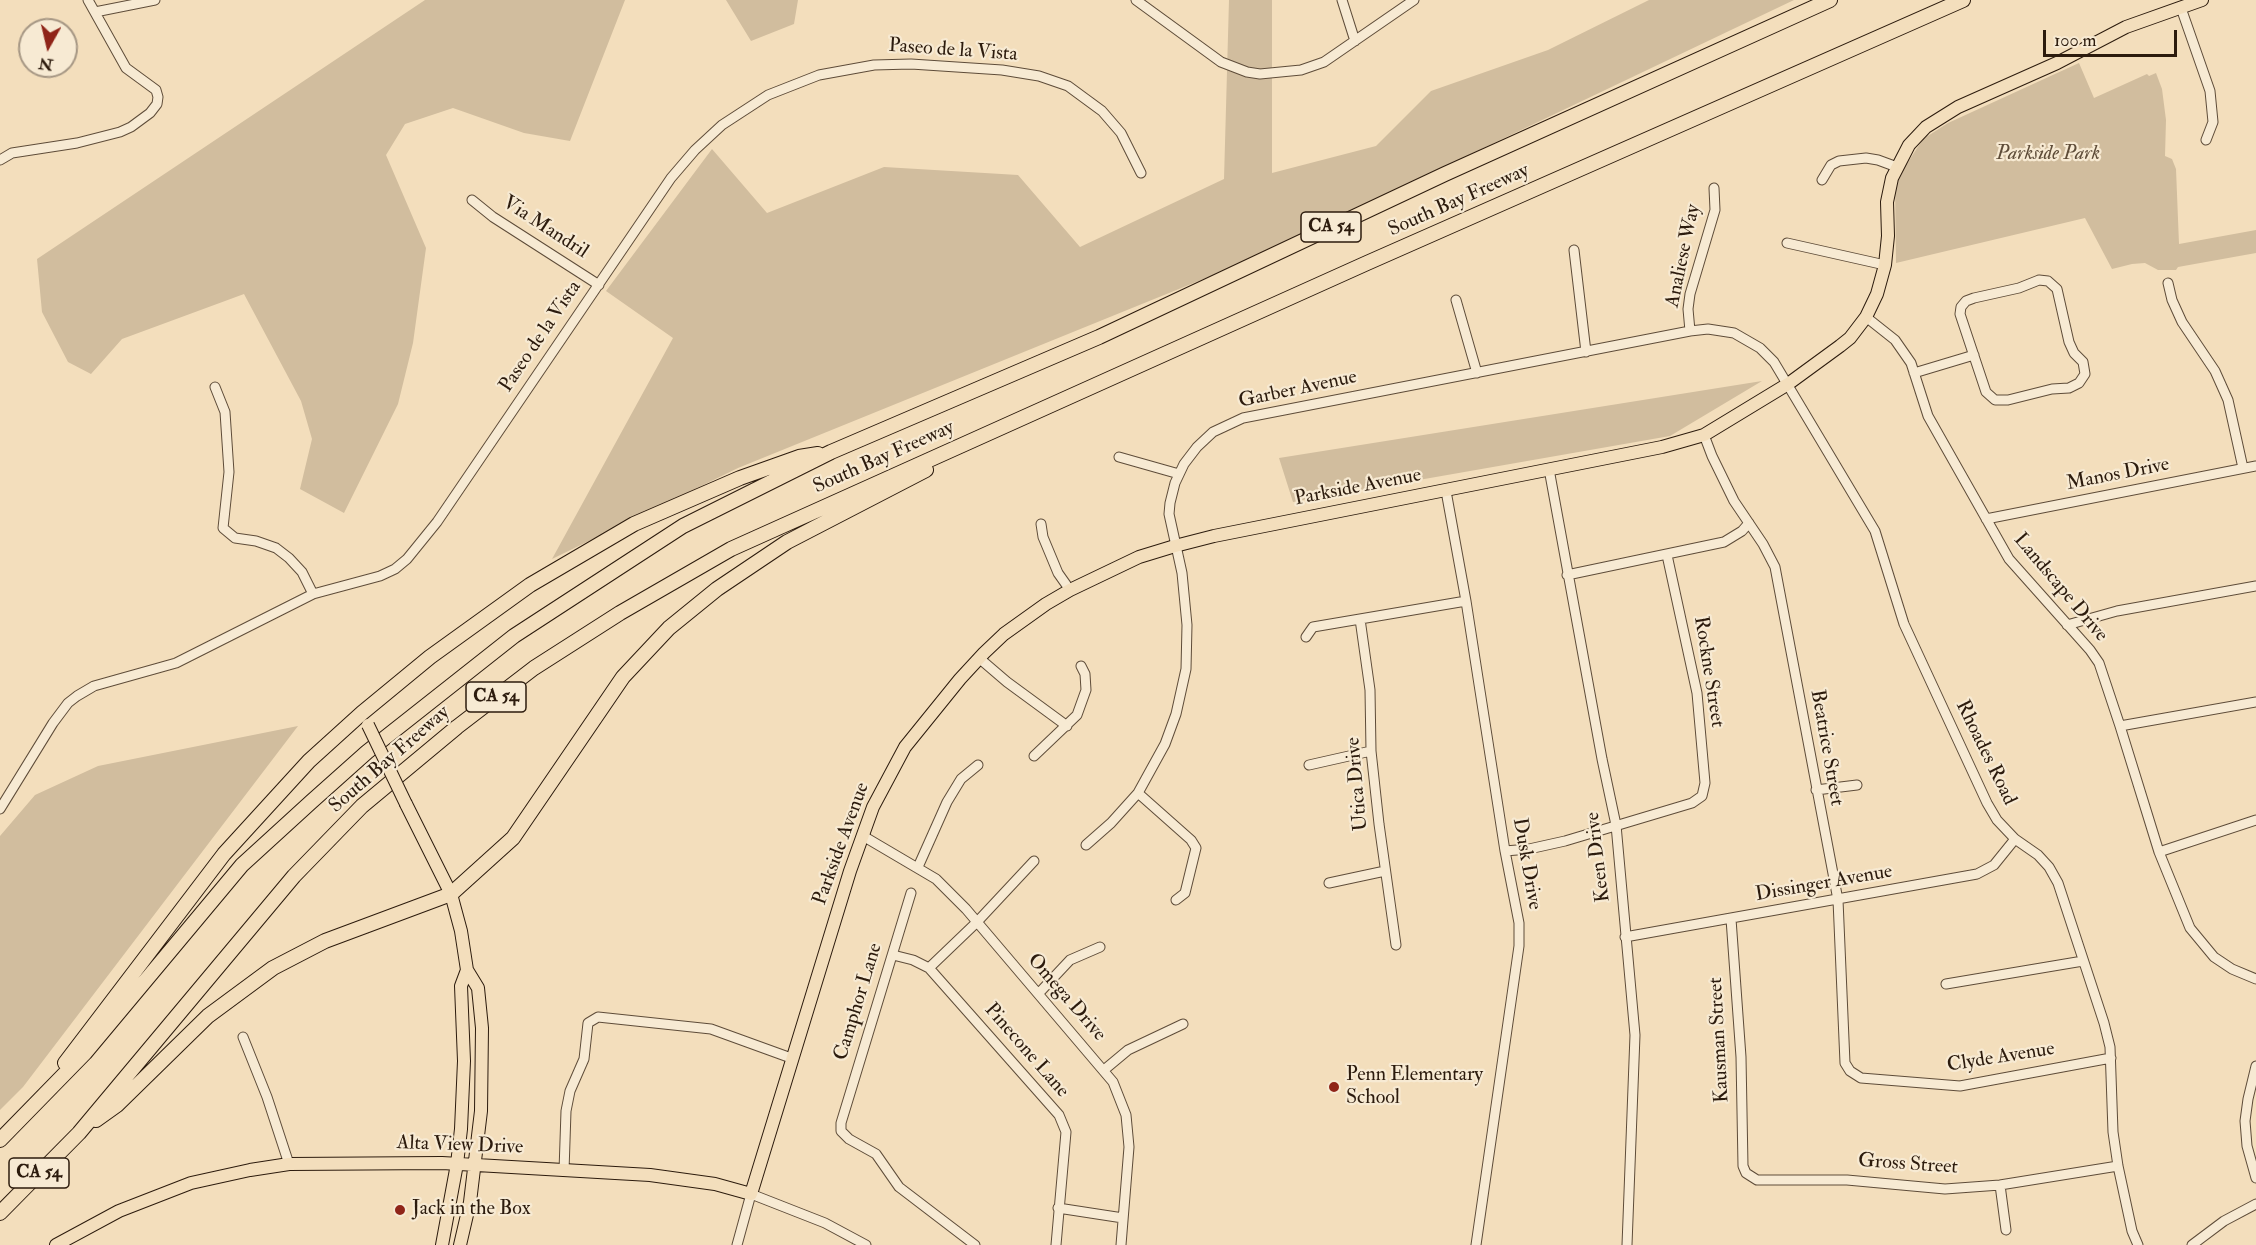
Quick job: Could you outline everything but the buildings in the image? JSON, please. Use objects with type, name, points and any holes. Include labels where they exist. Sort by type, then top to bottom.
[{"type":"highway","name":"South Bay Freeway","points":[[0,1140],[84,1053],[242,865],[367,752],[514,636],[683,526],[831,452],[1099,337],[1456,169],[1830,0]]},
{"type":"highway","name":"South Bay Freeway","points":[[0,1213],[78,1133],[302,868],[362,806],[457,727],[525,675],[620,614],[731,549],[1367,263],[1963,0]]},
{"type":"highway","points":[[78,1133],[117,1105],[208,1016],[273,968],[325,941],[451,894],[513,838],[622,677],[669,628],[717,589],[787,542],[1029,415]]},
{"type":"highway","points":[[15,1126],[224,854],[303,767],[365,719],[430,657],[530,585],[618,533],[740,478],[799,457],[831,452]]},
{"type":"main road","name":"Parkside Avenue","points":[[751,1194],[791,1058],[863,836],[882,789],[905,747],[979,658],[1004,634],[1070,590],[1131,560],[1175,546],[1214,536],[1662,447],[1704,435],[1788,384],[1850,338],[1866,317],[1877,294],[1885,265],[1888,237],[1887,202],[1897,167],[1917,135],[1948,112],[2057,63],[2127,27],[2202,0]]},
{"type":"main road","points":[[365,719],[451,894],[462,931],[467,970],[478,988],[482,1028],[481,1111],[475,1165],[460,1245]]},
{"type":"main road","points":[[442,1245],[457,1164],[462,1120],[464,1061],[461,987],[467,970]]},
{"type":"main road","name":"Alta View Drive","points":[[56,1245],[119,1211],[191,1183],[289,1164],[457,1164],[650,1175],[715,1184],[751,1194]]},
{"type":"street","points":[[0,160],[12,153],[120,132],[131,127],[156,107],[158,100],[156,90],[126,68],[87,0]]},
{"type":"street","points":[[95,12],[155,0]]},
{"type":"street","points":[[1342,0],[1355,41]]},
{"type":"street","points":[[1139,2],[1221,62],[1247,72],[1260,74],[1302,70],[1324,63],[1414,0]]},
{"type":"street","points":[[2181,8],[2210,91],[2213,122],[2206,140]]},
{"type":"street","name":"Paseo de la Vista","points":[[0,809],[53,723],[77,696],[94,686],[176,663],[313,594],[380,576],[395,569],[407,559],[437,522],[670,178],[708,137],[736,114],[768,95],[837,70],[874,64],[1002,70],[1056,80],[1085,97],[1112,122],[1129,146],[1141,173]]},
{"type":"street","points":[[1822,180],[1831,165],[1848,160],[1878,160],[1897,167]]},
{"type":"street","name":"Analiese Way","points":[[1690,331],[1688,309],[1690,294],[1715,210],[1714,188]]},
{"type":"street","name":"Via Mandril","points":[[472,200],[493,217],[599,285]]},
{"type":"street","points":[[1787,243],[1885,265]]},
{"type":"street","points":[[1574,250],[1586,352]]},
{"type":"street","points":[[2043,280],[2053,283],[2057,289],[2069,342],[2074,353],[2083,362],[2085,374],[2079,383],[2069,388],[2052,389],[2008,400],[1995,400],[1986,392],[1974,355],[1960,314],[1961,307],[1966,301],[2043,280]]},
{"type":"street","points":[[2168,283],[2172,300],[2182,322],[2215,371],[2228,400],[2243,468]]},
{"type":"street","points":[[1456,300],[1477,373]]},
{"type":"street","name":"Landscape Drive","points":[[1866,317],[1895,340],[1911,363],[1928,416],[2008,559],[2098,663],[2159,852],[2190,928],[2214,957],[2232,969],[2256,980]]},
{"type":"street","name":"Garber Avenue","points":[[1086,845],[1138,794],[1172,726],[1186,669],[1187,625],[1182,573],[1169,514],[1172,493],[1179,474],[1190,455],[1205,439],[1223,426],[1243,418],[1690,331],[1716,330],[1743,337],[1767,354],[1788,384]]},
{"type":"street","points":[[1914,373],[1974,355]]},
{"type":"street","name":"Rhoades Road","points":[[1788,384],[1875,531],[1904,624],[1987,803],[1997,820],[2015,839],[2038,855],[2049,867],[2058,883],[2104,1023],[2111,1058],[2113,1132],[2118,1166],[2132,1232],[2138,1245]]},
{"type":"street","points":[[215,387],[225,412],[229,472],[223,528],[235,538],[256,541],[276,548],[302,572],[313,594]]},
{"type":"street","name":"Beatrice Street","points":[[1704,435],[1734,501],[1763,544],[1775,567],[1838,900],[1845,1063],[1850,1071],[1861,1078]]},
{"type":"street","points":[[1119,457],[1179,474]]},
{"type":"street","name":"Manos Drive","points":[[1986,519],[2256,466]]},
{"type":"street","name":"Keen Drive","points":[[1549,470],[1607,789],[1616,825],[1635,1035],[1627,1245]]},
{"type":"street","name":"Dusk Drive","points":[[1446,491],[1518,922],[1519,946],[1476,1245]]},
{"type":"street","points":[[1568,575],[1724,542],[1742,531],[1749,523]]},
{"type":"street","points":[[1041,524],[1043,537],[1054,564],[1070,590]]},
{"type":"street","name":"Rockne Street","points":[[1616,825],[1692,803],[1702,796],[1704,783],[1697,693],[1667,555]]},
{"type":"street","points":[[2067,625],[2118,611],[2256,586]]},
{"type":"street","points":[[1306,637],[1313,627],[1466,601]]},
{"type":"street","name":"Utica Drive","points":[[1360,619],[1370,690],[1371,751],[1396,945]]},
{"type":"street","points":[[979,658],[1007,682],[1067,726]]},
{"type":"street","points":[[1034,756],[1077,715],[1086,690],[1082,666]]},
{"type":"street","points":[[2120,726],[2256,702]]},
{"type":"street","points":[[1309,765],[1371,751]]},
{"type":"street","points":[[918,867],[946,802],[961,779],[978,765]]},
{"type":"street","points":[[1816,790],[1857,785]]},
{"type":"street","points":[[1138,794],[1191,840],[1196,848],[1185,893],[1176,900]]},
{"type":"street","points":[[2159,852],[2256,820]]},
{"type":"street","points":[[1505,851],[1529,849],[1565,841],[1616,825]]},
{"type":"street","name":"Omega Drive","points":[[863,836],[936,879],[966,909],[1113,1082],[1125,1115],[1129,1147],[1121,1245]]},
{"type":"street","name":"Dissinger Avenue","points":[[1625,937],[1731,920],[1977,874],[1994,865],[2015,839]]},
{"type":"street","points":[[929,968],[977,922],[1034,861]]},
{"type":"street","points":[[1329,884],[1385,871]]},
{"type":"street","name":"Camphor Lane","points":[[911,892],[841,1131],[849,1139],[876,1154],[899,1187],[975,1245]]},
{"type":"street","name":"Kausman Street","points":[[1731,920],[1741,1057],[1743,1159]]},
{"type":"street","points":[[1039,993],[1070,960],[1100,947]]},
{"type":"street","name":"Pinecone Lane","points":[[893,955],[913,960],[929,968],[1059,1115],[1066,1132],[1056,1245]]},
{"type":"street","points":[[1946,984],[2083,961]]},
{"type":"street","points":[[564,1171],[566,1111],[570,1091],[584,1059],[588,1023],[598,1017],[711,1029],[791,1058]]},
{"type":"street","points":[[1104,1070],[1128,1050],[1183,1024]]},
{"type":"street","points":[[243,1037],[267,1097],[289,1164]]},
{"type":"street","name":"Clyde Avenue","points":[[1861,1078],[1960,1086],[2111,1058]]},
{"type":"street","points":[[2256,1066],[2245,1121],[2247,1146],[2256,1178]]},
{"type":"street","name":"Gross Street","points":[[1743,1159],[1746,1173],[1757,1180],[1847,1180],[1945,1189],[2000,1185],[2118,1166]]},
{"type":"street","points":[[2000,1185],[2006,1230]]},
{"type":"street","name":"Parkside Avenue","points":[[737,1245],[751,1194]]},
{"type":"street","name":"Alta View Drive","points":[[751,1194],[825,1223],[866,1245]]},
{"type":"street","points":[[2192,1245],[2224,1221],[2256,1204]]},
{"type":"street","points":[[1058,1208],[1123,1218]]},
{"type":"green space","points":[[425,0],[625,0],[570,141],[524,133],[453,108],[405,124],[386,155],[426,248],[413,343],[398,404],[344,513],[300,489],[312,439],[301,401],[244,294],[122,339],[91,374],[68,362],[42,312],[37,259]]},
{"type":"green space","points":[[726,0],[798,0],[794,24],[751,41]]},
{"type":"green space","points":[[1229,0],[1272,0],[1272,173],[1376,146],[1431,91],[1548,50],[1649,0],[1794,0],[1238,265],[738,468],[552,559],[673,338],[606,291],[712,149],[767,213],[884,167],[1018,175],[1080,247],[1224,179]]},
{"type":"green space","name":"Parkside Park","points":[[2079,63],[2094,98],[2147,74],[2149,76],[2156,73],[2162,89],[2166,120],[2165,156],[2172,159],[2176,169],[2179,244],[2256,230],[2256,253],[2178,267],[2176,270],[2158,270],[2145,263],[2112,269],[2085,218],[1896,263],[1895,182],[1923,139],[1948,123]]},
{"type":"green space","points":[[1762,381],[1670,436],[1293,502],[1279,458]]},
{"type":"green space","points":[[298,726],[23,1087],[0,1110],[0,836],[35,795],[98,766]]},
{"type":"place","name":"Penn Elementary School","points":[[1334,1087]]},
{"type":"place","name":"Jack in the Box","points":[[400,1210]]}]
